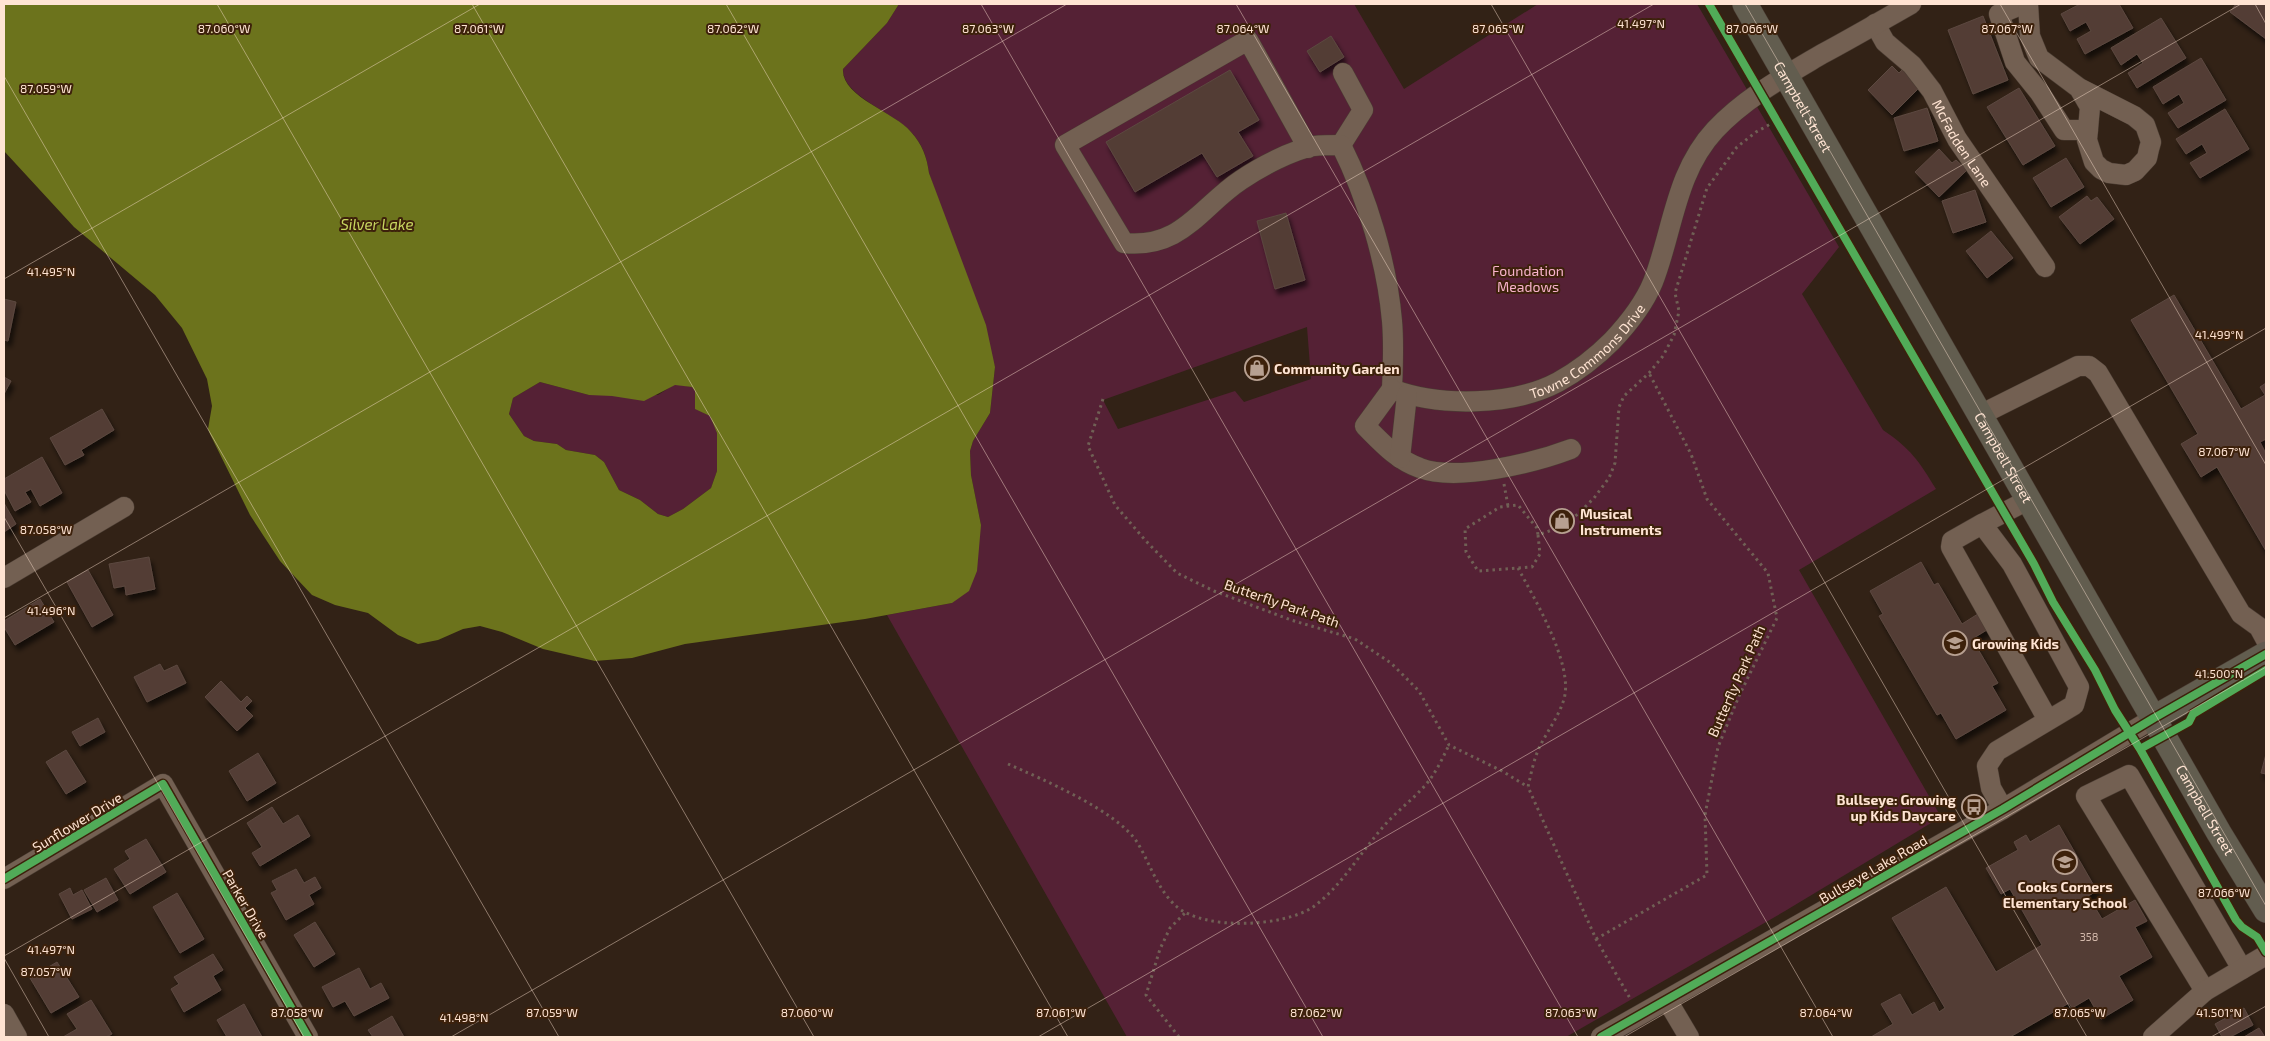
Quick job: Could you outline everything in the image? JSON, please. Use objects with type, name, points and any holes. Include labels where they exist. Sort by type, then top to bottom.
[{"type":"main road","name":"Campbell Street","points":[[1745,4],[2028,500],[2266,910]]},
{"type":"main road","points":[[2154,718],[2266,654]]},
{"type":"street","name":"Towne Commons Drive","points":[[1400,392],[1466,401],[1496,400],[1528,393],[1556,383],[1582,367],[1604,349],[1624,328],[1640,306],[1653,283],[1682,182],[1695,155],[1715,130],[1760,92],[1786,75],[1911,4]]},
{"type":"street","points":[[2023,4],[1999,14],[2015,62],[2040,92],[2064,130],[2088,130]]},
{"type":"street","points":[[2028,4],[2030,36],[2036,54],[2047,65],[2079,88],[2140,120],[2149,133],[2151,142],[2147,158],[2135,171],[2126,175],[2109,173],[2100,169],[2090,155],[2088,130],[2090,107],[2079,88]]},
{"type":"street","name":"McFadden Lane","points":[[1875,24],[1885,42],[1912,65],[1932,91],[1957,139],[2045,267]]},
{"type":"street","points":[[1308,148],[1248,40],[1065,145],[1124,243],[1142,245],[1170,237],[1194,220],[1241,180],[1286,156],[1314,146],[1341,145]]},
{"type":"street","points":[[1341,145],[1363,110],[1343,73]]},
{"type":"street","points":[[1341,145],[1354,172],[1378,246],[1387,284],[1400,392],[1400,458]]},
{"type":"street","points":[[1980,415],[2078,366],[2089,366],[2098,373],[2241,614],[2259,627],[2266,640]]},
{"type":"street","points":[[1400,392],[1365,426],[1400,458],[1421,468],[1439,472],[1474,472],[1522,464],[1571,450]]},
{"type":"street","points":[[2028,500],[1952,541],[1951,547],[2051,718]]},
{"type":"street","points":[[4,578],[124,507]]},
{"type":"street","points":[[1982,524],[2012,564],[2079,687],[2074,705],[1996,751],[1987,766],[1992,788],[2003,809]]},
{"type":"street","name":"Bullseye Lake Road","points":[[1602,1037],[2003,809],[2154,718]]},
{"type":"street","points":[[2204,991],[2086,796],[2129,776],[2242,969]]},
{"type":"street","name":"Sunflower Drive","points":[[4,880],[163,784]]},
{"type":"street","name":"Parker Drive","points":[[163,784],[308,1037]]},
{"type":"street","points":[[2153,1037],[2204,991],[2266,955]]},
{"type":"street","points":[[1667,1000],[1689,1037]]},
{"type":"street","points":[[4,1014],[17,1037]]},
{"type":"path","points":[[1760,92],[1781,131]]},
{"type":"path","points":[[1538,535],[1563,526],[1594,498],[1609,478],[1615,463],[1619,407],[1624,396],[1649,373],[1662,356],[1674,335],[1679,311],[1675,293],[1707,188],[1737,147],[1756,132],[1776,121]]},
{"type":"path","points":[[1518,505],[1537,528],[1538,535],[1540,554],[1532,567],[1478,571],[1466,552],[1465,529],[1500,507],[1518,505]]},
{"type":"path","points":[[1518,568],[1547,625],[1566,679],[1564,698],[1555,720],[1539,748],[1528,786]]},
{"type":"path","points":[[1008,764],[1064,791],[1116,821],[1136,840],[1160,886],[1177,907],[1198,918],[1214,922],[1272,922],[1295,917],[1314,906],[1332,890],[1384,825],[1432,776],[1449,745],[1528,786],[1596,939],[1640,1016]]},
{"type":"path","points":[[1179,1037],[1146,996],[1160,949],[1170,928],[1186,912]]},
{"type":"green space","name":"Foundation Meadows","points":[[899,4],[1354,4],[1404,89],[1538,4],[1697,4],[1839,247],[1802,294],[1883,430],[1901,443],[1914,456],[1936,489],[1799,570],[1941,817],[1785,911],[1566,1037],[1127,1037],[887,615],[952,603],[981,525],[971,475],[970,451],[973,441],[990,413],[995,367],[921,145],[902,124],[859,95],[845,79],[843,69],[887,23]],"holes":[[[1307,327],[1311,379],[1244,402],[1235,391],[1118,429],[1103,400]]]},
{"type":"green space","points":[[540,382],[589,395],[658,395],[675,384],[692,387],[695,391],[695,408],[710,416],[717,432],[717,471],[711,488],[683,509],[668,517],[658,514],[640,500],[619,490],[604,462],[595,455],[566,450],[557,444],[534,441],[524,436],[509,414],[513,398]]},
{"type":"water","name":"Silver Lake","points":[[4,4],[899,4],[887,23],[843,69],[845,79],[859,96],[903,125],[911,132],[921,146],[929,173],[986,325],[995,367],[990,413],[973,441],[970,451],[971,475],[981,525],[977,571],[969,591],[952,603],[865,619],[685,644],[632,658],[595,661],[543,649],[502,632],[480,626],[463,629],[438,640],[418,644],[398,635],[368,613],[335,605],[312,595],[280,561],[250,515],[210,434],[208,429],[212,406],[207,379],[182,328],[155,295],[74,227],[4,151]],"holes":[[[540,382],[589,395],[612,396],[644,401],[675,385],[692,387],[695,391],[695,409],[710,416],[717,433],[717,471],[711,488],[683,509],[668,517],[658,514],[640,500],[619,490],[604,462],[595,455],[566,450],[557,444],[534,441],[524,436],[509,414],[513,398]]]},
{"type":"building","points":[[2080,4],[2119,4],[2133,28],[2085,54],[2077,39],[2091,31],[2086,22],[2070,31],[2061,14]]},
{"type":"building","points":[[2236,4],[2266,4],[2266,39],[2230,12]]},
{"type":"building","points":[[1983,16],[2008,80],[1973,94],[1948,30]]},
{"type":"building","points":[[2161,18],[2186,58],[2137,88],[2128,73],[2143,63],[2137,54],[2121,65],[2111,48]]},
{"type":"building","points":[[1331,36],[1344,57],[1320,72],[1307,51]]},
{"type":"building","points":[[2201,58],[2226,100],[2178,128],[2168,113],[2184,103],[2179,94],[2163,104],[2153,87]]},
{"type":"building","points":[[1892,66],[1899,73],[1904,68],[1922,85],[1892,115],[1868,90]]},
{"type":"building","points":[[1230,70],[1259,120],[1238,132],[1253,156],[1217,177],[1202,153],[1135,192],[1106,142]]},
{"type":"building","points":[[2019,88],[2055,146],[2023,165],[1987,107]]},
{"type":"building","points":[[1927,108],[1938,141],[1904,151],[1894,118]]},
{"type":"building","points":[[2225,109],[2249,149],[2200,178],[2190,163],[2207,153],[2202,144],[2186,154],[2176,139]]},
{"type":"building","points":[[1939,149],[1952,163],[1956,160],[1967,170],[1939,197],[1915,172]]},
{"type":"building","points":[[2066,158],[2084,187],[2051,207],[2033,178]]},
{"type":"building","points":[[1975,190],[1986,222],[1953,233],[1942,201]]},
{"type":"building","points":[[2087,196],[2091,201],[2097,197],[2114,219],[2080,244],[2059,217]]},
{"type":"building","points":[[1286,213],[1305,280],[1275,289],[1257,221]]},
{"type":"building","points":[[1991,231],[2013,258],[1987,278],[1966,251]]},
{"type":"building","points":[[2174,295],[2241,409],[2265,395],[2260,387],[2266,383],[2266,439],[2260,442],[2266,454],[2266,551],[2217,467],[2201,477],[2181,444],[2198,434],[2131,320]]},
{"type":"building","points":[[4,299],[16,302],[8,341],[4,340]]},
{"type":"building","points":[[4,377],[11,381],[4,394]]},
{"type":"building","points":[[102,409],[114,430],[81,450],[84,455],[65,465],[50,438]]},
{"type":"building","points":[[42,457],[62,493],[40,506],[31,489],[25,492],[31,502],[15,511],[4,490],[4,479]]},
{"type":"building","points":[[4,503],[16,524],[4,532]]},
{"type":"building","points":[[149,557],[155,589],[126,595],[125,586],[114,588],[109,564]]},
{"type":"building","name":"Growing Kids","points":[[1921,562],[1934,585],[1938,583],[1962,624],[1981,612],[1990,628],[1972,639],[1998,683],[1992,686],[2006,710],[1956,739],[1941,713],[1937,715],[1879,616],[1883,614],[1870,591]]},
{"type":"building","points":[[88,570],[113,615],[92,627],[67,582]]},
{"type":"building","points":[[40,599],[54,622],[15,645],[4,627],[4,621]]},
{"type":"building","points":[[160,664],[164,671],[177,665],[186,683],[147,702],[134,677]]},
{"type":"building","points":[[221,681],[241,702],[247,696],[252,701],[245,708],[253,716],[237,731],[205,697]]},
{"type":"building","points":[[98,718],[105,732],[80,746],[72,732]]},
{"type":"building","points":[[66,750],[86,782],[66,794],[46,762]]},
{"type":"building","points":[[258,753],[276,783],[247,801],[229,771]]},
{"type":"building","points":[[2266,754],[2266,774],[2261,773]]},
{"type":"building","points":[[272,807],[283,824],[298,815],[310,836],[260,866],[252,853],[262,847],[247,823]]},
{"type":"building","name":"Cooks Corners Elementary School","points":[[2059,825],[2097,891],[2088,896],[2102,919],[2135,900],[2147,921],[2135,927],[2152,957],[2119,976],[2133,1000],[2101,1019],[2089,998],[2072,1008],[2069,1003],[2010,1037],[1871,1037],[1893,1024],[1881,1004],[1900,994],[1912,1015],[1934,1002],[1939,1012],[1945,1008],[1892,918],[1946,887],[1996,972],[2042,945],[2010,889],[2001,894],[1986,868],[2018,850],[2014,842],[2026,835],[2030,842]]},
{"type":"building","points":[[146,839],[166,872],[130,894],[114,869],[130,859],[125,851]]},
{"type":"building","points":[[296,869],[304,883],[315,877],[321,888],[309,895],[314,904],[286,920],[271,893],[277,890],[272,881]]},
{"type":"building","points":[[106,878],[118,900],[97,912],[84,890]]},
{"type":"building","points":[[70,888],[73,895],[82,890],[92,909],[72,919],[59,894]]},
{"type":"building","points":[[177,893],[204,939],[180,953],[153,907]]},
{"type":"building","points":[[315,922],[335,954],[314,967],[294,935]]},
{"type":"building","points":[[213,954],[223,970],[213,976],[221,990],[184,1012],[171,989],[179,984],[174,977]]},
{"type":"building","points":[[57,962],[79,997],[51,1013],[30,978]]},
{"type":"building","points":[[359,968],[370,989],[381,983],[389,998],[354,1016],[345,1001],[333,1007],[322,987]]},
{"type":"building","points":[[91,1000],[112,1034],[106,1037],[63,1037],[77,1029],[67,1014]]},
{"type":"building","points":[[244,1004],[262,1037],[227,1037],[217,1020]]},
{"type":"building","points":[[2244,1008],[2253,1025],[2230,1037],[2222,1037],[2215,1024]]},
{"type":"building","points":[[392,1016],[404,1037],[373,1037],[368,1030]]},
{"type":"building","points":[[2259,1028],[2265,1037],[2244,1037]]},
{"type":"cycle path","points":[[1709,4],[2034,564],[2053,602],[2095,670],[2115,710],[2140,749],[2236,920],[2242,927],[2257,937],[2266,952]]},
{"type":"cycle path","points":[[1601,1037],[2003,809],[2154,718],[2266,654]]},
{"type":"cycle path","points":[[2140,749],[2189,722],[2193,714],[2266,670]]},
{"type":"cycle path","points":[[4,879],[163,784],[308,1037]]},
{"type":"place","name":"Community Garden","points":[[1257,368]]},
{"type":"place","name":"Musical Instruments","points":[[1562,521]]},
{"type":"place","name":"Growing Kids","points":[[1955,643]]},
{"type":"place","name":"Bullseye: Growing up Kids Daycare","points":[[1974,807]]},
{"type":"place","name":"Cooks Corners Elementary School","points":[[2065,862]]}]
